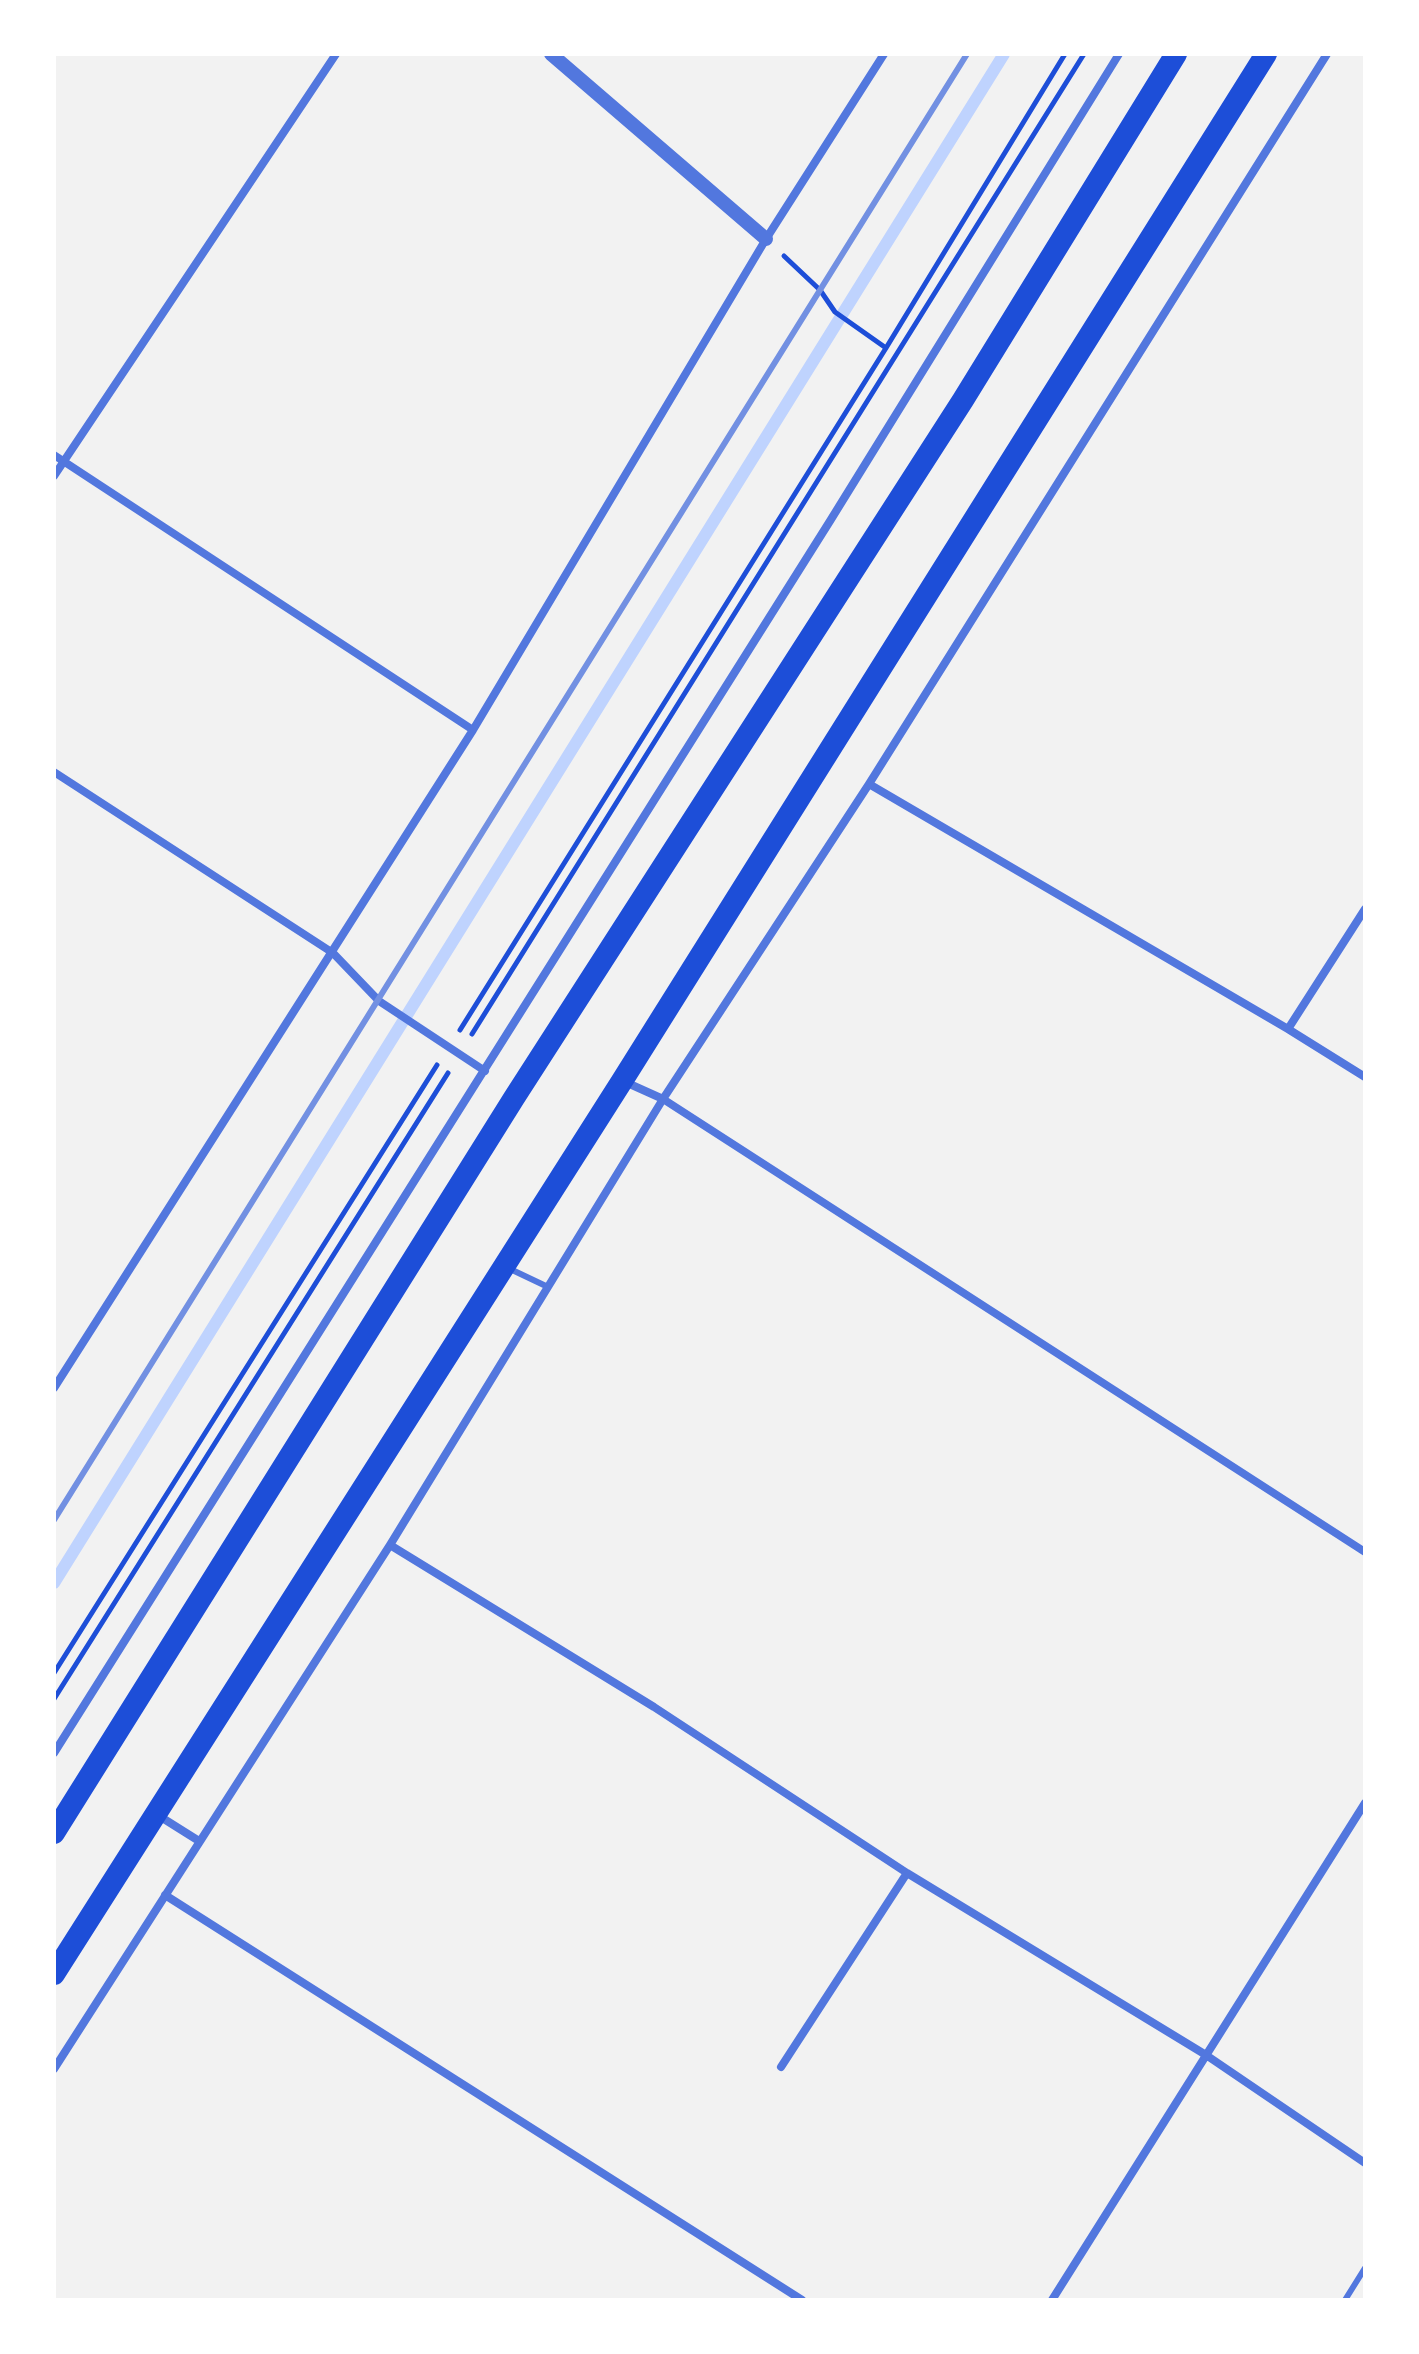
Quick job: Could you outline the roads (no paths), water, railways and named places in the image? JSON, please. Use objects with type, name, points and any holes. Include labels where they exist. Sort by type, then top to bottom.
[{"type":"highway","points":[[54,1833],[514,1098],[963,400],[1176,54]]},
{"type":"highway","points":[[54,1974],[622,1081],[1266,54]]},
{"type":"street","points":[[54,476],[336,54]]},
{"type":"street","points":[[551,54],[766,239]]},
{"type":"street","points":[[54,1388],[473,730],[766,239],[884,54]]},
{"type":"street","points":[[54,1753],[485,1071],[1119,54]]},
{"type":"street","points":[[54,2069],[390,1545],[663,1099],[869,784],[1327,54]]},
{"type":"street","points":[[54,455],[473,730]]},
{"type":"street","points":[[54,772],[333,953],[395,1014],[485,1071]]},
{"type":"street","points":[[869,784],[1365,1077]]},
{"type":"street","points":[[1288,1029],[1365,909]]},
{"type":"street","points":[[622,1081],[663,1099],[1365,1552]]},
{"type":"street","points":[[390,1545],[654,1707],[907,1873],[1206,2055],[1365,2163]]},
{"type":"street","points":[[1052,2300],[1365,1803]]},
{"type":"street","points":[[156,1813],[199,1841]]},
{"type":"street","points":[[781,2067],[907,1873]]},
{"type":"street","points":[[165,1895],[802,2300]]},
{"type":"lane","points":[[504,1266],[548,1287]]},
{"type":"lane","points":[[1345,2300],[1365,2268]]},
{"type":"waterway","points":[[54,1583],[1004,54]]},
{"type":"railway","points":[[54,1520],[967,54]]}]
